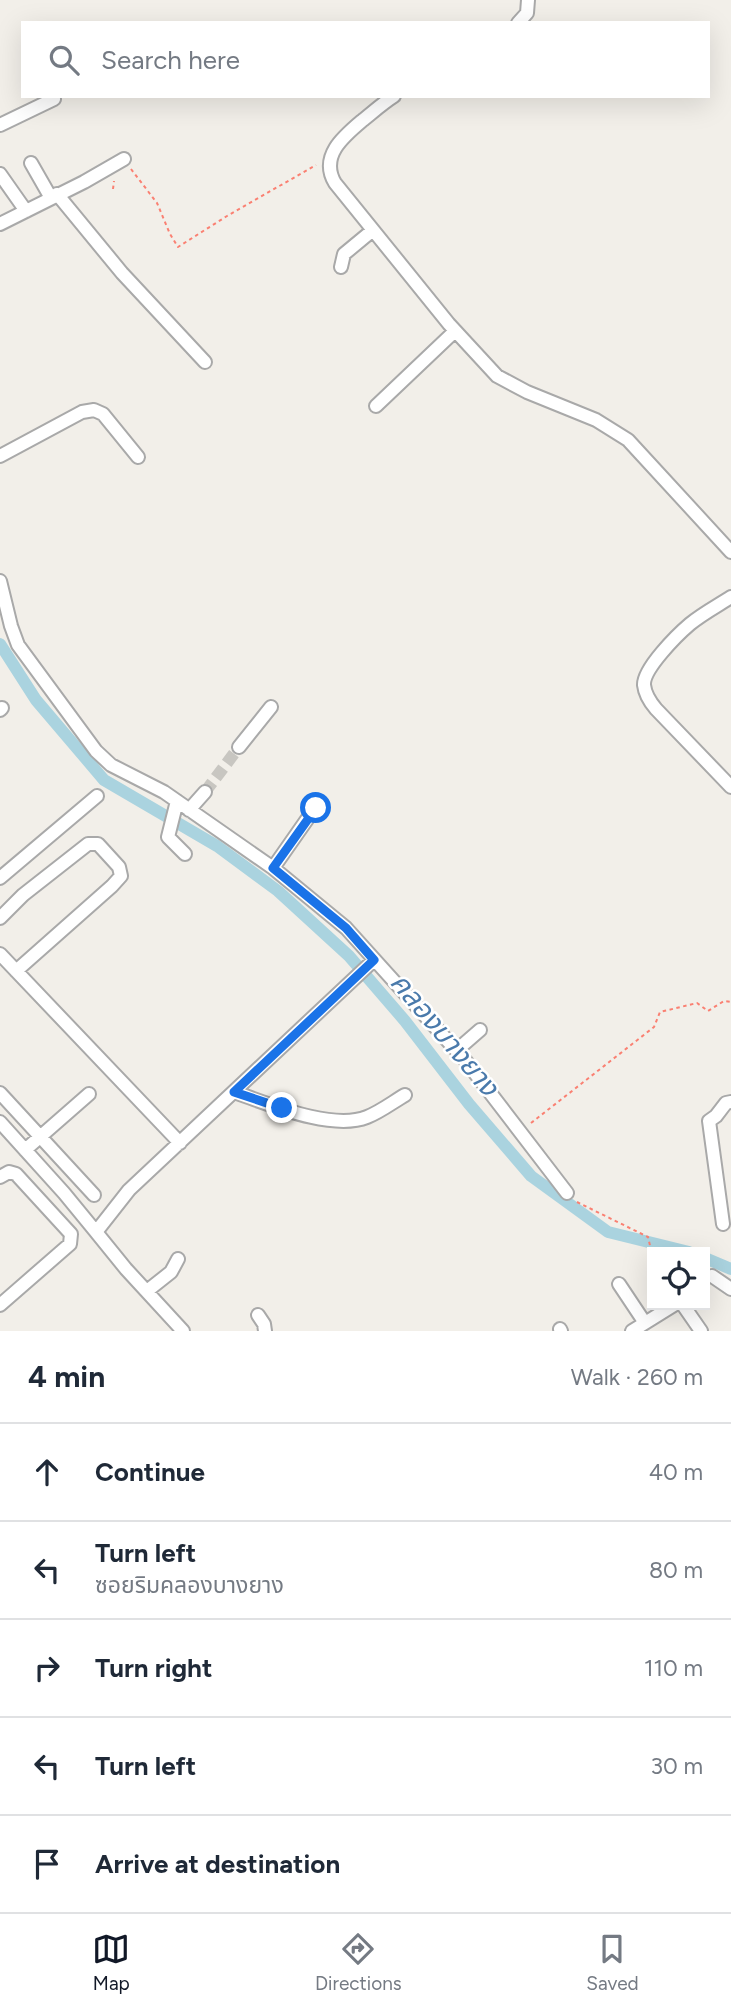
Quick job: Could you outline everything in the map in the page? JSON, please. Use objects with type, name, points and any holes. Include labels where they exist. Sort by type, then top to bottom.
[{"type":"street","points":[[520,21],[527,13],[528,0]]},
{"type":"street","points":[[392,98],[334,148],[330,159],[331,177],[454,331],[498,376],[527,392],[596,420],[628,440],[731,552]]},
{"type":"street","points":[[0,125],[54,99]]},
{"type":"street","points":[[0,224],[124,159]]},
{"type":"street","points":[[31,163],[54,196],[205,362]]},
{"type":"street","points":[[0,174],[26,211]]},
{"type":"street","points":[[341,267],[344,254],[373,230]]},
{"type":"street","points":[[376,406],[454,331]]},
{"type":"street","points":[[0,456],[82,412],[94,410],[103,414],[138,457]]},
{"type":"street","points":[[0,581],[18,645],[96,751],[119,770],[175,807],[189,810],[273,868],[346,928],[371,962],[457,1050],[566,1193]]},
{"type":"street","points":[[731,597],[690,624],[654,661],[645,676],[644,686],[656,709],[731,787]]},
{"type":"street","points":[[239,747],[271,707]]},
{"type":"street","points":[[189,810],[205,792]]},
{"type":"street","points":[[0,878],[97,796]]},
{"type":"street","points":[[175,807],[168,833],[170,840],[185,854]]},
{"type":"street","points":[[273,868],[316,808]]},
{"type":"street","points":[[0,918],[23,895],[88,844],[98,844],[120,867],[121,876],[112,886],[16,971]]},
{"type":"street","points":[[0,954],[180,1143]]},
{"type":"street","points":[[96,1233],[129,1190],[371,962]]},
{"type":"street","points":[[457,1050],[480,1030]]},
{"type":"street","points":[[234,1092],[313,1116],[344,1120],[366,1118],[405,1095]]},
{"type":"street","points":[[0,1093],[94,1195]]},
{"type":"street","points":[[25,1150],[89,1094]]},
{"type":"street","points":[[723,1224],[709,1121],[726,1103],[731,1102]]},
{"type":"street","points":[[0,1122],[183,1331]]},
{"type":"street","points":[[0,1177],[9,1172],[16,1174],[71,1234],[72,1240],[0,1305]]},
{"type":"street","points":[[146,1291],[171,1272],[178,1259]]},
{"type":"street","points":[[712,1276],[731,1289]]},
{"type":"street","points":[[619,1284],[645,1323]]},
{"type":"street","points":[[632,1331],[666,1310]]},
{"type":"street","points":[[686,1310],[701,1331]]},
{"type":"street","points":[[258,1315],[265,1331]]},
{"type":"path","points":[[124,159],[157,204],[178,247],[227,216],[330,159]]},
{"type":"path","points":[[519,1133],[654,1027],[660,1012],[697,1003],[708,1011],[724,1001],[731,1002]]},
{"type":"path","points":[[566,1193],[579,1204],[648,1237],[652,1247]]},
{"type":"waterway","name":"คลองบางยาง","points":[[0,644],[36,700],[104,780],[217,846],[278,891],[349,956],[531,1176],[608,1232],[669,1247]]},
{"type":"waterway","name":"คลองบางยาง","points":[[710,1260],[731,1269]]},
{"type":"tunnel","points":[[205,792],[239,747]]},
{"type":"route","points":[[282,1108],[234,1092],[374,960],[346,928],[273,868],[316,808]]}]
